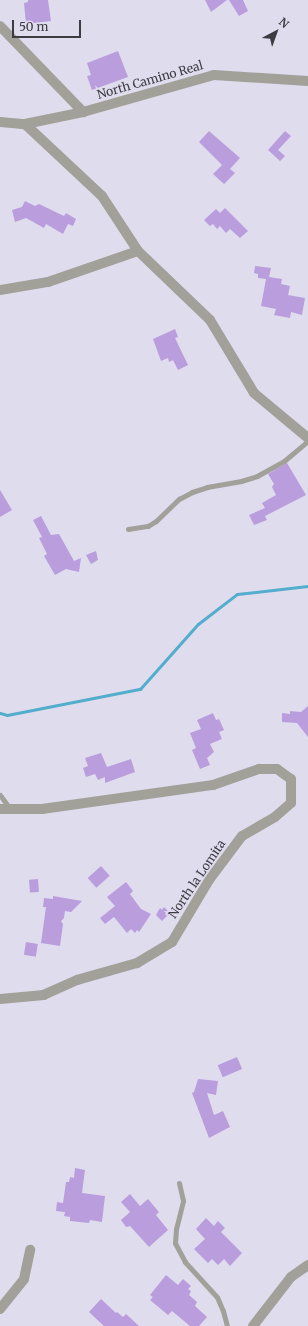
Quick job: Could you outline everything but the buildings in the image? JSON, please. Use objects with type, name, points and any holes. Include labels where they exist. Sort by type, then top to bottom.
[{"type":"street","points":[[0,26],[83,112]]},
{"type":"street","name":"North Camino Real","points":[[0,122],[25,124],[83,112],[214,75],[308,81]]},
{"type":"street","points":[[25,124],[102,196],[138,251],[210,320],[254,394],[308,439]]},
{"type":"street","points":[[0,290],[48,282],[138,251]]},
{"type":"street","name":"North la Lomita","points":[[0,999],[44,995],[77,980],[137,963],[172,942],[209,880],[242,836],[275,817],[291,803],[291,779],[278,769],[259,769],[213,785],[42,809],[5,809]]},
{"type":"street","points":[[0,1309],[24,1279],[30,1250]]},
{"type":"street","points":[[253,1326],[291,1277],[308,1265]]},
{"type":"lane","points":[[128,529],[148,526],[156,521],[180,499],[192,492],[257,476],[284,461],[308,439]]},
{"type":"lane","points":[[0,795],[5,809]]},
{"type":"lane","points":[[179,1183],[183,1201],[176,1229],[175,1243],[185,1262],[217,1297],[227,1326]]},
{"type":"waterway","points":[[0,713],[7,715],[140,689],[198,624],[237,594],[308,586]]}]
